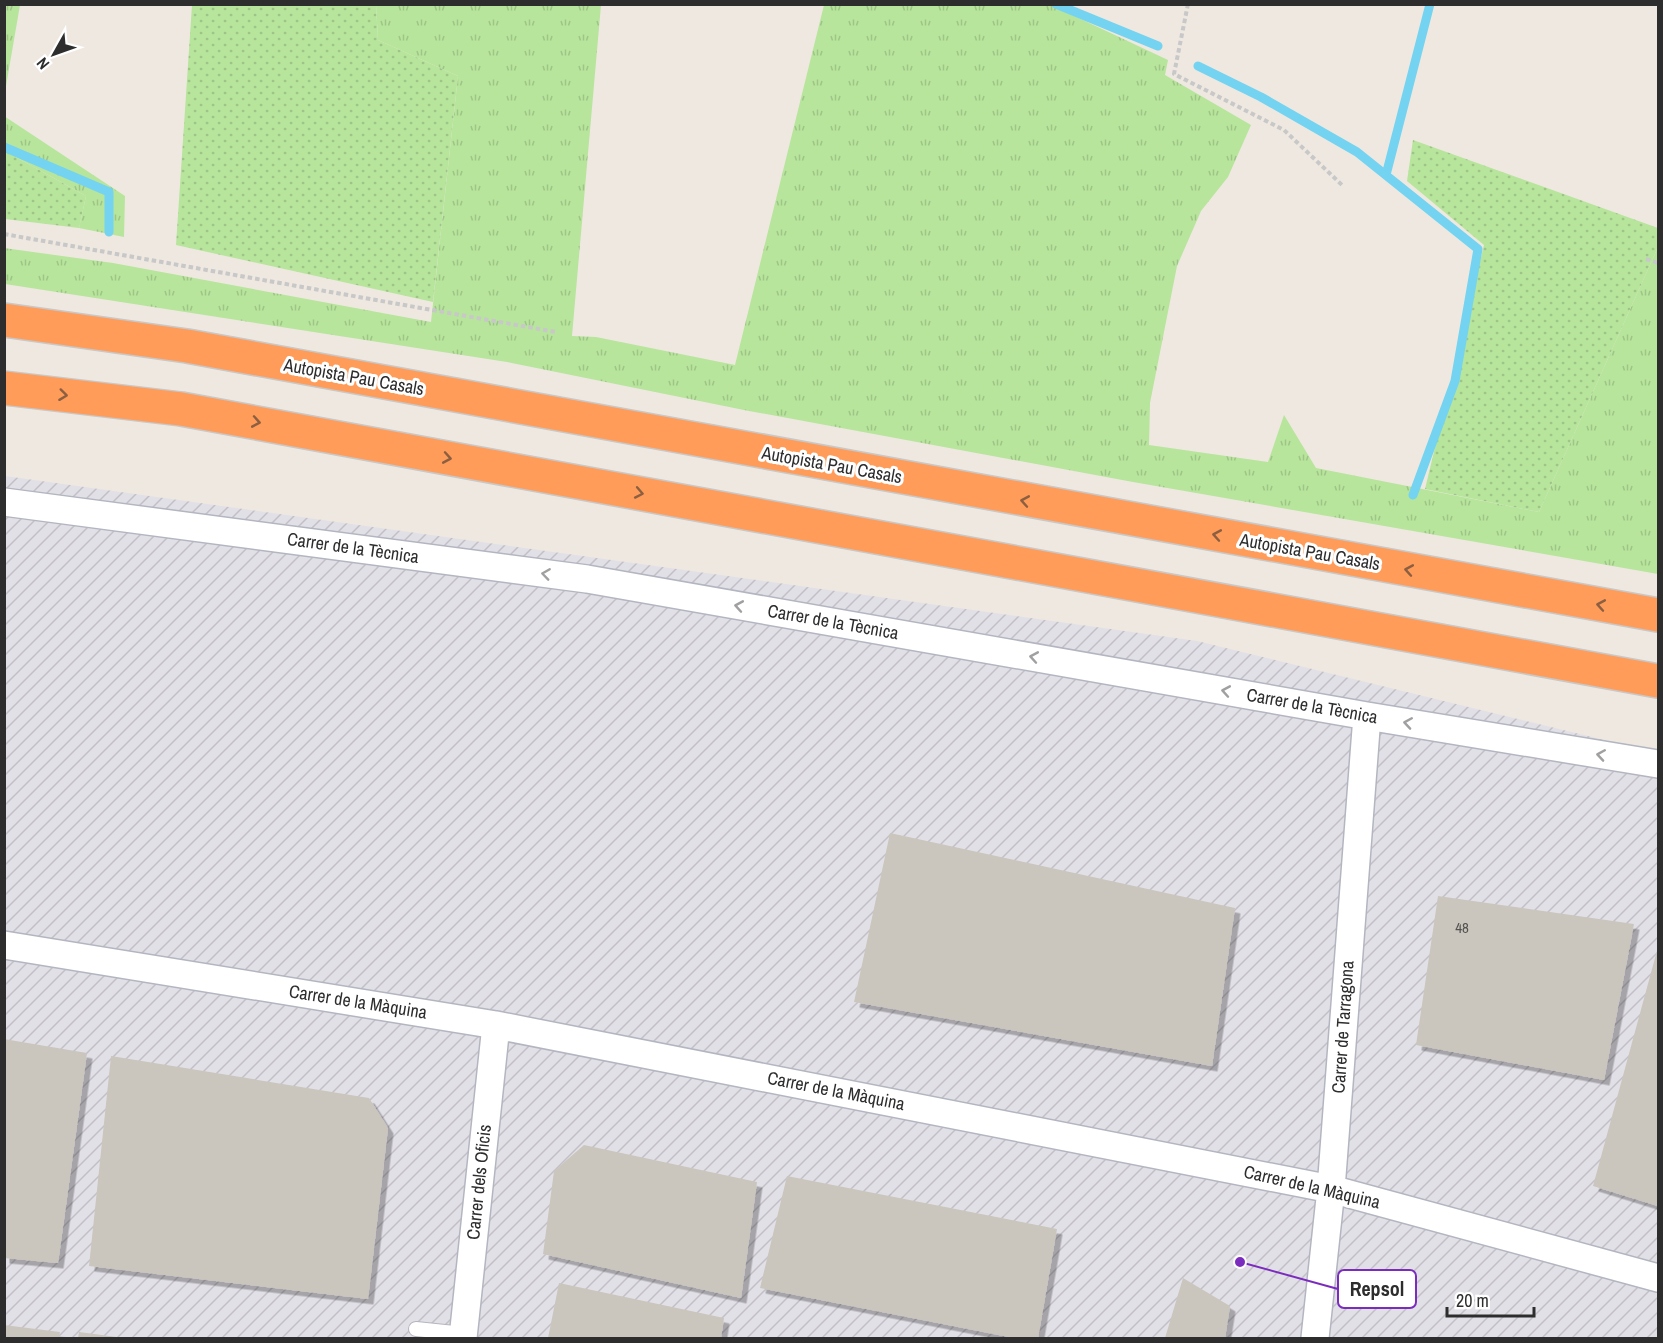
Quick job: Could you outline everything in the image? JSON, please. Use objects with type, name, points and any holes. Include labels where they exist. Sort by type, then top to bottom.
[{"type":"highway","name":"Autopista Pau Casals","points":[[4,320],[187,346],[1659,615]]},
{"type":"highway","points":[[4,388],[181,409],[1659,681]]},
{"type":"street","name":"Carrer de la Tècnica","points":[[4,502],[587,579],[1367,716],[1659,764]]},
{"type":"street","name":"Carrer de Tarragona","points":[[1315,1338],[1331,1189],[1367,716]]},
{"type":"street","name":"Carrer de la Màquina","points":[[4,945],[496,1025],[1331,1189],[1659,1278]]},
{"type":"street","name":"Carrer dels Oficis","points":[[463,1336],[496,1025]]},
{"type":"lane","points":[[416,1329],[463,1336]]},
{"type":"path","points":[[1188,4],[1174,74],[1284,130],[1342,185]]},
{"type":"path","points":[[4,234],[555,332]]},
{"type":"path","points":[[1646,259],[1659,263]]},
{"type":"shaded area","points":[[5,476],[1197,641],[1658,753],[1658,1338],[5,1338]]},
{"type":"green space","points":[[4,5],[20,5],[5,92]]},
{"type":"green space","points":[[192,5],[376,5],[378,40],[458,76],[433,302],[176,245]]},
{"type":"green space","points":[[376,5],[601,5],[572,336],[596,337],[735,365],[824,5],[1051,5],[1168,60],[1165,75],[1251,125],[1228,177],[1201,211],[1177,266],[1150,403],[1149,445],[1268,462],[1284,415],[1316,468],[1539,512],[1658,247],[1658,574],[1133,482],[744,410],[507,362],[5,284],[4,248],[113,263],[431,322],[458,76],[378,40]]},
{"type":"green space","points":[[4,116],[125,196],[124,237],[79,228],[86,196],[5,151]]},
{"type":"green space","points":[[1413,140],[1658,228],[1658,247],[1539,512],[1425,489],[1484,245],[1407,181]]},
{"type":"green space","points":[[5,151],[86,196],[79,228],[5,219]]},
{"type":"building","points":[[890,833],[1235,908],[1212,1066],[854,1002]]},
{"type":"building","points":[[1438,896],[1634,924],[1604,1080],[1416,1045]]},
{"type":"building","points":[[1658,947],[1658,1206],[1593,1186]]},
{"type":"building","points":[[4,1039],[87,1053],[58,1263],[4,1258]]},
{"type":"building","points":[[111,1056],[369,1098],[388,1128],[368,1299],[89,1266]]},
{"type":"building","points":[[584,1145],[757,1182],[741,1298],[543,1254],[554,1171]]},
{"type":"building","points":[[787,1176],[1057,1229],[1038,1338],[1014,1338],[760,1288]]},
{"type":"building","points":[[1183,1278],[1230,1306],[1225,1338],[1165,1338]]},
{"type":"building","points":[[559,1283],[724,1318],[721,1338],[548,1338]]},
{"type":"building","points":[[4,1325],[60,1332],[59,1338],[4,1338]]},
{"type":"building","points":[[79,1332],[117,1337],[117,1338],[78,1338]]},
{"type":"waterway","points":[[1056,4],[1158,46]]},
{"type":"waterway","points":[[1386,175],[1430,4]]},
{"type":"waterway","points":[[1198,66],[1261,97],[1357,152],[1478,249],[1455,381],[1413,495]]},
{"type":"waterway","points":[[4,147],[109,192],[109,232]]},
{"type":"place","name":"Repsol","points":[[1240,1262]]}]
